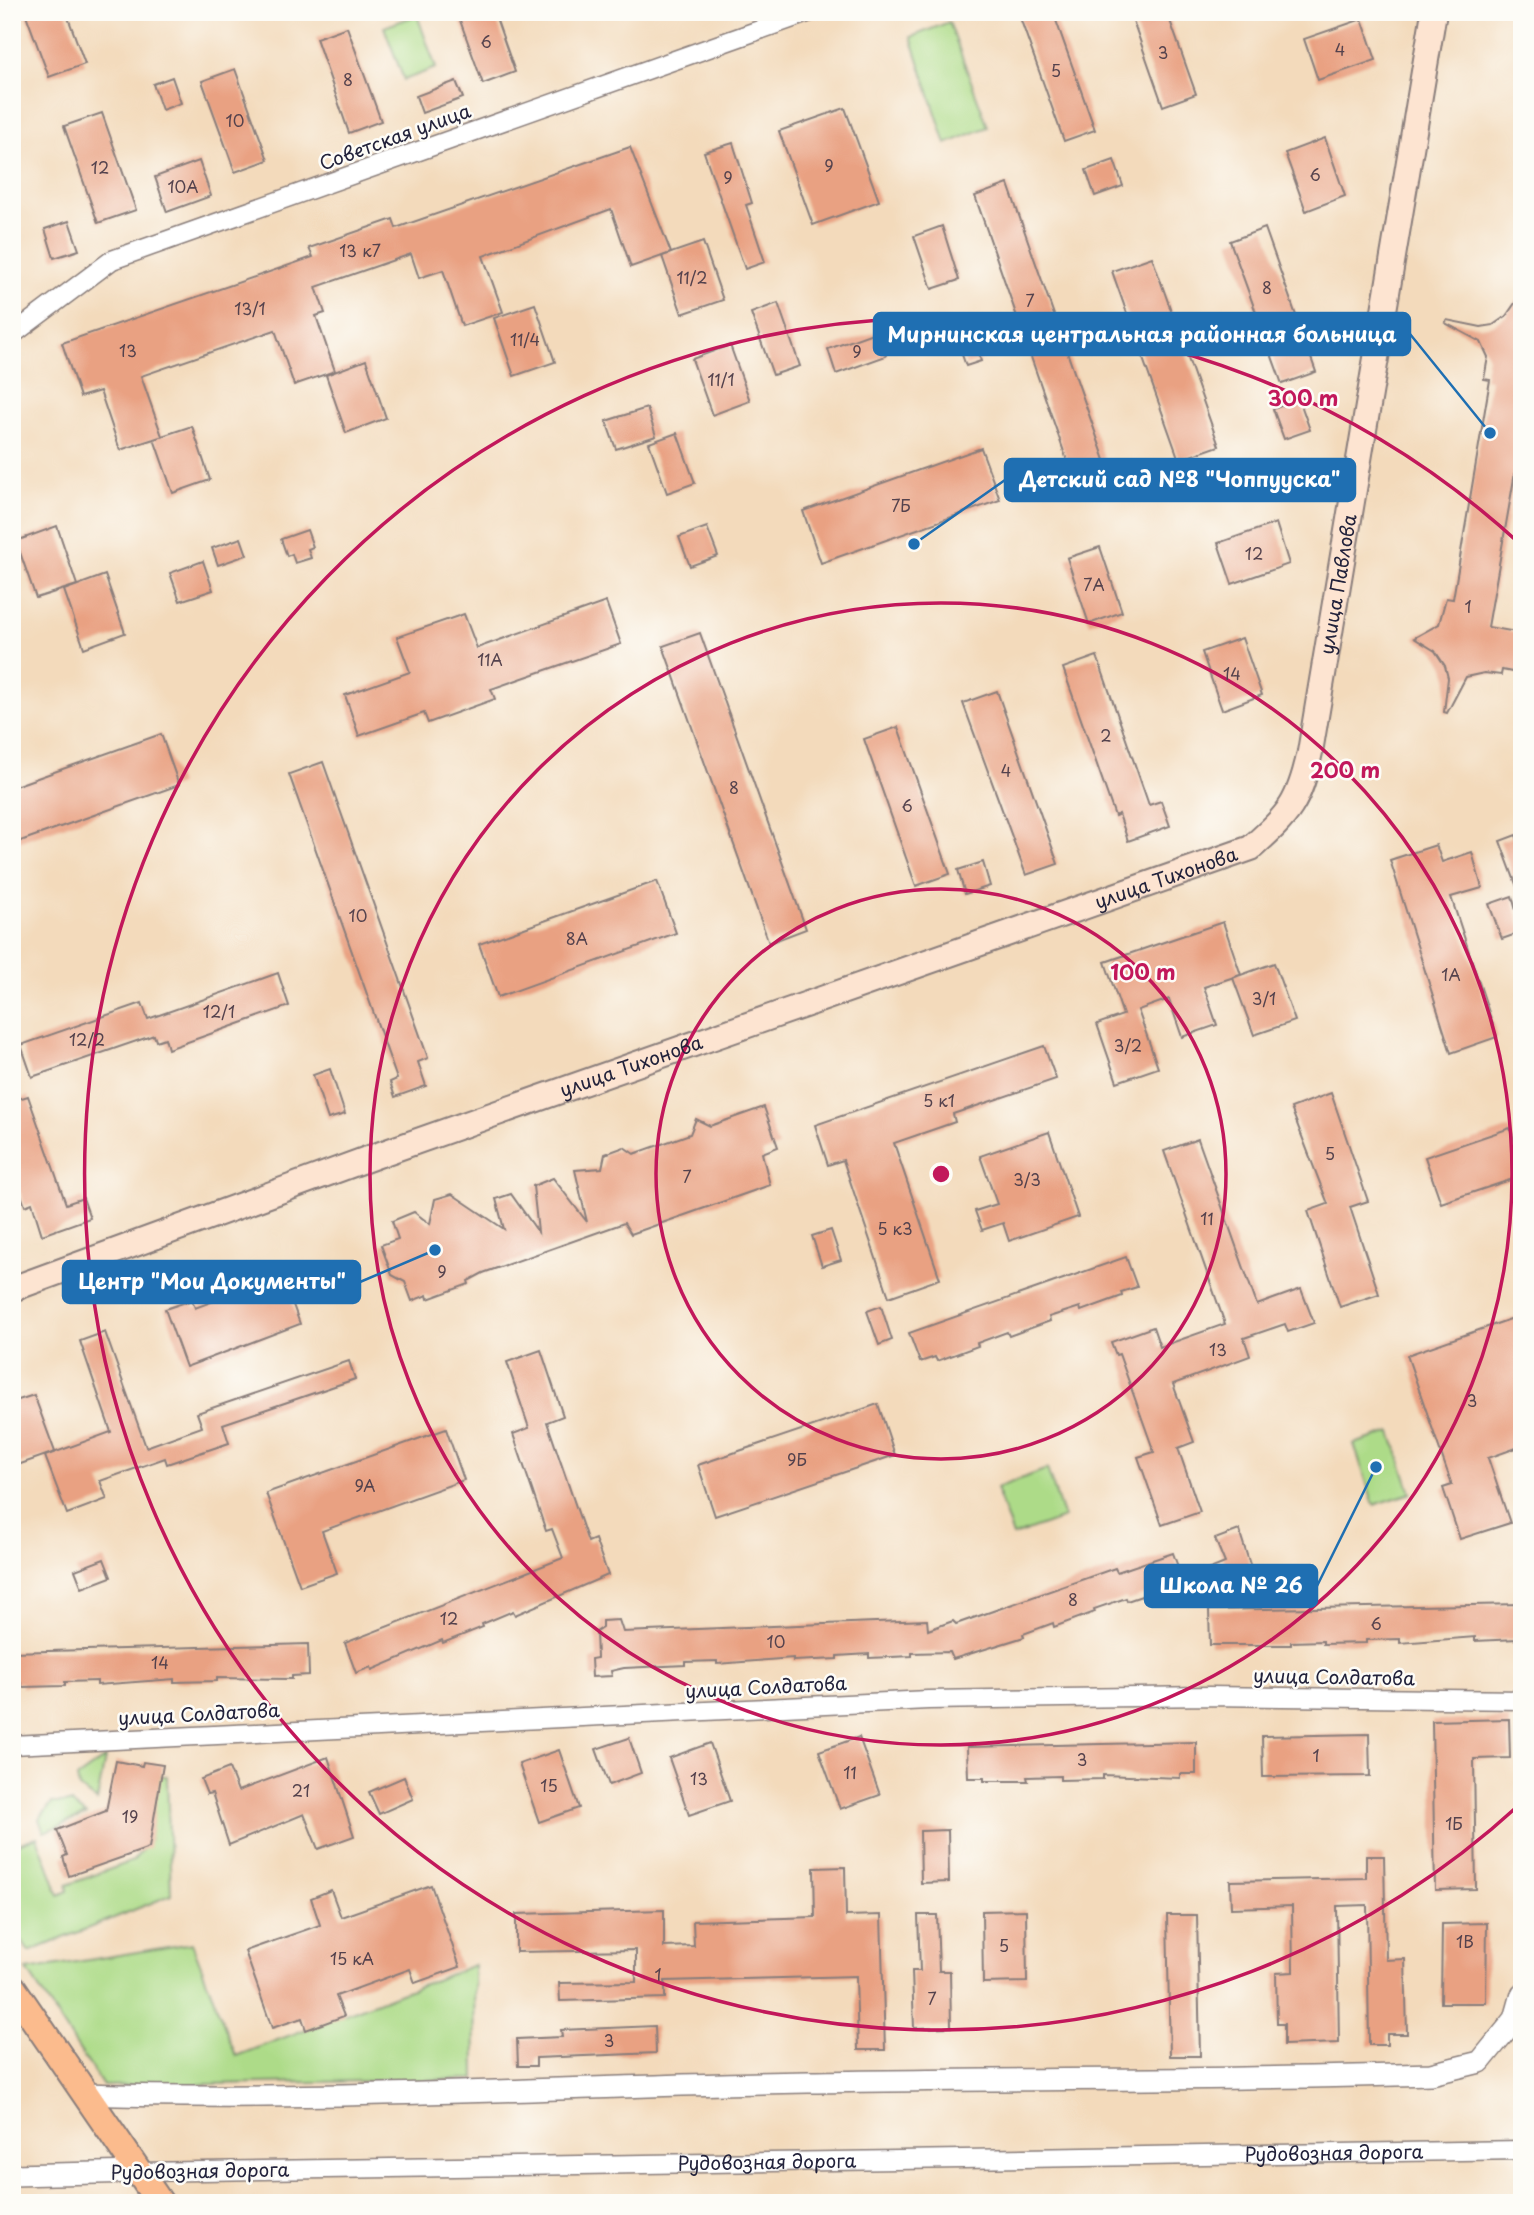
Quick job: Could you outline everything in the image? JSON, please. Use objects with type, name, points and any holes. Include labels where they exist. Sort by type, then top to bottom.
[{"type":"main road","name":"улица Павлова","points":[[1251,848],[1281,820],[1297,800],[1310,752],[1434,12]]},
{"type":"main road","name":"улица Тихонова","points":[[12,1289],[378,1155],[1251,848]]},
{"type":"main road","points":[[12,1987],[160,2203]]},
{"type":"street","name":"Советская улица","points":[[12,335],[112,260],[810,12]]},
{"type":"street","name":"улица Солдатова","points":[[12,1745],[928,1700],[1209,1696],[1522,1700]]},
{"type":"street","points":[[84,2094],[196,2097],[355,2096],[806,2082],[1431,2074],[1480,2062],[1516,2019],[1522,1994]]},
{"type":"street","name":"Рудовозная дорога","points":[[12,2175],[1522,2150]]},
{"type":"green space","points":[[417,15],[436,68],[404,80],[384,27]]},
{"type":"green space","points":[[949,22],[988,127],[946,144],[911,37]]},
{"type":"green space","points":[[1391,1432],[1411,1493],[1374,1505],[1354,1444]]},
{"type":"green space","points":[[1047,1469],[1064,1518],[1013,1536],[996,1488]]},
{"type":"green space","points":[[105,1758],[97,1801],[79,1788],[77,1778]]},
{"type":"green space","points":[[159,1776],[167,1776],[171,1895],[29,1952],[12,1925],[12,1846],[37,1837],[59,1895],[68,1891],[67,1885],[133,1861],[149,1842]]},
{"type":"green space","points":[[52,1803],[71,1803],[86,1815],[44,1832],[39,1819]]},
{"type":"green space","points":[[192,1943],[236,2056],[474,1965],[475,2079],[103,2086],[27,1970]]},
{"type":"building","points":[[25,12],[66,12],[85,64],[49,77]]},
{"type":"building","points":[[457,12],[494,12],[515,72],[483,84]]},
{"type":"building","points":[[1018,12],[1053,12],[1095,130],[1064,141]]},
{"type":"building","points":[[1130,12],[1167,12],[1196,94],[1163,106]]},
{"type":"building","points":[[1362,19],[1376,60],[1318,80],[1304,39]]},
{"type":"building","points":[[347,27],[381,121],[349,133],[316,38]]},
{"type":"building","points":[[235,69],[268,160],[235,172],[202,81]]},
{"type":"building","points":[[172,77],[181,103],[162,110],[153,84]]},
{"type":"building","points":[[456,81],[463,98],[422,113],[416,96]]},
{"type":"building","points":[[845,108],[879,201],[813,225],[779,131]]},
{"type":"building","points":[[102,113],[136,210],[98,223],[64,126]]},
{"type":"building","points":[[1325,138],[1345,196],[1306,211],[1285,153]]},
{"type":"building","points":[[733,143],[752,203],[746,205],[765,262],[745,269],[704,152]]},
{"type":"building","points":[[630,147],[671,253],[631,267],[611,209],[483,256],[503,312],[462,326],[443,270],[419,278],[411,254],[316,287],[325,313],[316,316],[335,371],[294,385],[275,330],[141,376],[162,436],[192,426],[210,480],[173,493],[154,439],[160,437],[120,450],[100,391],[80,397],[62,343],[313,257],[309,248],[393,219],[396,228]]},
{"type":"building","points":[[1114,160],[1123,186],[1095,196],[1086,170]]},
{"type":"building","points":[[199,161],[211,196],[167,212],[155,177]]},
{"type":"building","points":[[1008,184],[1113,483],[1079,495],[975,196]]},
{"type":"building","points":[[69,221],[79,250],[54,258],[45,229]]},
{"type":"building","points":[[942,226],[959,280],[932,289],[914,236]]},
{"type":"building","points":[[1265,228],[1316,372],[1282,384],[1230,241]]},
{"type":"building","points":[[703,242],[723,300],[682,314],[662,256]]},
{"type":"building","points":[[1152,257],[1219,446],[1179,460],[1112,271]]},
{"type":"building","points":[[1522,293],[1522,433],[1488,627],[1522,633],[1522,674],[1502,670],[1501,675],[1484,673],[1466,677],[1447,713],[1444,712],[1448,678],[1445,666],[1435,651],[1414,638],[1439,624],[1446,598],[1453,599],[1490,380],[1484,379],[1488,357],[1481,342],[1445,323],[1447,320],[1481,327],[1493,325],[1506,316]]},
{"type":"building","points":[[778,303],[800,366],[773,375],[751,313]]},
{"type":"building","points":[[535,304],[555,362],[514,376],[494,318]]},
{"type":"building","points":[[878,331],[886,356],[836,374],[828,349]]},
{"type":"building","points":[[974,341],[981,361],[966,366],[959,346]]},
{"type":"building","points":[[730,345],[750,401],[712,415],[692,359]]},
{"type":"building","points":[[366,360],[386,418],[346,433],[326,375]]},
{"type":"building","points":[[1299,399],[1310,430],[1284,439],[1273,409]]},
{"type":"building","points":[[647,408],[656,436],[616,449],[606,421]]},
{"type":"building","points":[[677,433],[695,483],[667,493],[649,443]]},
{"type":"building","points":[[981,448],[1000,500],[821,563],[803,511]]},
{"type":"building","points":[[1276,523],[1289,564],[1232,584],[1218,543]]},
{"type":"building","points":[[57,526],[77,585],[36,598],[16,541]]},
{"type":"building","points":[[707,527],[718,556],[690,566],[679,537]]},
{"type":"building","points":[[307,530],[313,547],[308,549],[311,558],[295,563],[292,554],[287,556],[281,539]]},
{"type":"building","points":[[241,538],[247,555],[218,565],[212,548]]},
{"type":"building","points":[[1100,547],[1122,612],[1089,624],[1067,558]]},
{"type":"building","points":[[203,561],[213,590],[180,601],[170,573]]},
{"type":"building","points":[[105,575],[125,633],[84,648],[64,590]]},
{"type":"building","points":[[606,602],[621,644],[491,689],[495,699],[428,723],[424,713],[359,736],[345,695],[410,672],[397,637],[464,614],[477,648]]},
{"type":"building","points":[[700,633],[806,929],[769,943],[663,646]]},
{"type":"building","points":[[1242,638],[1262,695],[1222,710],[1202,652]]},
{"type":"building","points":[[1097,656],[1149,805],[1161,801],[1170,826],[1128,841],[1119,814],[1115,816],[1063,668]]},
{"type":"building","points":[[997,691],[1058,864],[1026,875],[963,703]]},
{"type":"building","points":[[898,727],[950,874],[916,886],[864,739]]},
{"type":"building","points":[[161,734],[179,785],[12,844],[12,787]]},
{"type":"building","points":[[323,762],[428,1058],[418,1062],[426,1086],[395,1097],[390,1082],[397,1079],[289,774]]},
{"type":"building","points":[[1516,835],[1522,850],[1520,895],[1500,841]]},
{"type":"building","points":[[1436,845],[1442,862],[1472,852],[1482,888],[1451,897],[1497,1037],[1451,1053],[1390,860]]},
{"type":"building","points":[[983,862],[990,886],[965,894],[958,870]]},
{"type":"building","points":[[657,881],[676,933],[498,997],[479,944]]},
{"type":"building","points":[[1512,896],[1522,932],[1502,939],[1489,904]]},
{"type":"building","points":[[1223,922],[1241,975],[1274,963],[1295,1021],[1254,1035],[1233,978],[1240,975],[1204,987],[1217,1025],[1182,1037],[1169,999],[1138,1010],[1158,1068],[1117,1082],[1097,1024],[1123,1015],[1105,962]]},
{"type":"building","points":[[278,973],[289,1006],[168,1049],[165,1038],[156,1041],[154,1035],[32,1077],[21,1045],[142,1003],[148,1019]]},
{"type":"building","points":[[1044,1046],[1056,1079],[953,1114],[955,1122],[894,1143],[940,1279],[889,1297],[843,1160],[828,1165],[815,1125]]},
{"type":"building","points":[[330,1069],[345,1114],[328,1119],[313,1075]]},
{"type":"building","points":[[1331,1093],[1368,1201],[1350,1207],[1379,1294],[1340,1307],[1308,1211],[1328,1204],[1291,1108]]},
{"type":"building","points":[[28,1096],[66,1204],[83,1198],[90,1218],[42,1235],[32,1203],[25,1206],[12,1170],[12,1101]]},
{"type":"building","points":[[764,1107],[778,1147],[762,1153],[770,1185],[631,1234],[624,1223],[483,1273],[468,1281],[469,1284],[428,1299],[427,1295],[412,1301],[405,1282],[392,1275],[381,1245],[398,1239],[392,1221],[414,1212],[430,1224],[435,1199],[452,1194],[504,1229],[496,1199],[511,1194],[538,1232],[533,1186],[553,1178],[587,1222],[575,1170],[602,1168],[605,1154],[624,1147],[634,1154],[690,1134],[696,1119],[710,1126]]},
{"type":"building","points":[[1510,1128],[1522,1163],[1522,1176],[1441,1203],[1425,1157]]},
{"type":"building","points":[[1049,1132],[1078,1217],[1009,1241],[1003,1223],[982,1230],[975,1211],[997,1204],[980,1156]]},
{"type":"building","points":[[1198,1139],[1257,1305],[1301,1289],[1314,1323],[1288,1332],[1285,1324],[1244,1338],[1250,1356],[1173,1384],[1194,1442],[1178,1448],[1200,1512],[1162,1525],[1138,1457],[1154,1452],[1119,1354],[1116,1355],[1111,1342],[1153,1327],[1160,1347],[1225,1324],[1164,1151]]},
{"type":"building","points":[[831,1230],[841,1260],[822,1266],[812,1236]]},
{"type":"building","points":[[1126,1257],[1137,1287],[1121,1292],[1122,1296],[1081,1311],[1080,1307],[1049,1317],[1050,1321],[1009,1336],[1007,1332],[937,1361],[935,1357],[920,1362],[909,1333]]},
{"type":"building","points":[[280,1269],[300,1324],[186,1367],[165,1309],[192,1300],[195,1308],[257,1285],[255,1278]]},
{"type":"building","points":[[881,1306],[892,1340],[879,1345],[867,1311]]},
{"type":"building","points":[[1522,1315],[1522,1446],[1488,1458],[1510,1523],[1460,1539],[1443,1488],[1452,1485],[1407,1355]]},
{"type":"building","points":[[105,1332],[146,1447],[202,1427],[197,1413],[349,1361],[355,1379],[223,1424],[229,1443],[167,1464],[165,1458],[100,1481],[107,1499],[67,1514],[45,1456],[111,1432],[80,1341]]},
{"type":"building","points":[[541,1350],[563,1416],[547,1422],[588,1542],[595,1539],[608,1575],[515,1615],[513,1611],[443,1643],[442,1640],[372,1670],[371,1667],[356,1673],[345,1643],[563,1558],[552,1529],[546,1531],[513,1434],[529,1428],[507,1362]]},
{"type":"building","points":[[34,1395],[55,1452],[12,1467],[12,1402]]},
{"type":"building","points":[[878,1404],[895,1455],[715,1516],[698,1465]]},
{"type":"building","points":[[446,1429],[464,1480],[322,1531],[337,1573],[300,1586],[266,1493]]},
{"type":"building","points":[[1239,1530],[1252,1571],[1207,1592],[1200,1573],[1225,1563],[1215,1539]]},
{"type":"building","points":[[1173,1553],[1182,1578],[1167,1584],[1168,1587],[1127,1601],[1126,1598],[1054,1627],[1053,1623],[1023,1634],[1024,1637],[953,1659],[950,1652],[869,1658],[869,1654],[837,1656],[837,1659],[793,1661],[793,1658],[717,1664],[717,1661],[685,1662],[685,1665],[624,1668],[611,1671],[612,1676],[592,1677],[591,1659],[597,1658],[596,1632],[602,1628],[602,1621],[619,1620],[623,1632],[927,1620],[928,1630],[953,1621],[956,1624],[1115,1568],[1117,1572]]},
{"type":"building","points":[[104,1559],[111,1577],[82,1588],[75,1570]]},
{"type":"building","points":[[1522,1604],[1522,1636],[1518,1639],[1475,1641],[1475,1637],[1400,1643],[1400,1639],[1366,1640],[1366,1643],[1323,1644],[1323,1641],[1291,1642],[1291,1645],[1210,1645],[1209,1610]]},
{"type":"building","points":[[308,1644],[309,1675],[292,1676],[292,1679],[217,1678],[217,1681],[174,1682],[174,1679],[97,1685],[97,1681],[65,1682],[65,1686],[22,1687],[22,1683],[12,1683],[12,1652]]},
{"type":"building","points":[[1509,1719],[1510,1758],[1474,1759],[1476,1889],[1435,1890],[1432,1721]]},
{"type":"building","points":[[1369,1734],[1370,1776],[1263,1777],[1262,1736]]},
{"type":"building","points":[[859,1737],[880,1795],[840,1809],[819,1751]]},
{"type":"building","points":[[629,1738],[641,1773],[609,1785],[596,1749]]},
{"type":"building","points":[[1196,1742],[1196,1774],[1180,1774],[1180,1778],[1103,1775],[1103,1779],[1060,1780],[1060,1776],[1027,1777],[1028,1781],[984,1781],[984,1778],[968,1778],[967,1747]]},
{"type":"building","points":[[710,1743],[730,1801],[689,1815],[669,1758]]},
{"type":"building","points":[[559,1750],[579,1808],[539,1822],[519,1764]]},
{"type":"building","points":[[328,1757],[354,1836],[318,1849],[304,1814],[229,1845],[212,1793],[207,1794],[201,1779],[229,1768],[238,1791]]},
{"type":"building","points":[[116,1761],[142,1766],[143,1762],[163,1765],[149,1848],[69,1876],[63,1857],[67,1855],[57,1830],[106,1811]]},
{"type":"building","points":[[404,1777],[413,1799],[379,1814],[369,1792]]},
{"type":"building","points":[[948,1830],[949,1882],[921,1883],[920,1831]]},
{"type":"building","points":[[1366,1856],[1384,1856],[1386,1960],[1405,1959],[1407,2034],[1387,2034],[1387,2045],[1369,2045],[1367,1905],[1337,1906],[1339,2043],[1284,2045],[1284,2024],[1277,2024],[1276,1973],[1293,1972],[1292,1906],[1231,1908],[1230,1881],[1366,1878]]},
{"type":"building","points":[[845,1867],[846,1916],[881,1915],[885,2050],[858,2050],[856,1976],[665,1981],[665,1998],[560,2001],[559,1983],[636,1982],[636,1950],[516,1952],[516,1914],[664,1910],[664,1947],[694,1946],[693,1921],[815,1917],[814,1868]]},
{"type":"building","points":[[431,1885],[460,1967],[415,1983],[410,1969],[336,1996],[344,2016],[306,2030],[302,2018],[272,2028],[245,1951],[320,1925],[311,1898],[331,1890],[341,1917]]},
{"type":"building","points":[[1026,1910],[1027,1982],[983,1983],[982,1911]]},
{"type":"building","points":[[918,1915],[937,1915],[939,1971],[950,1971],[951,2027],[914,2028],[912,1971],[920,1971]]},
{"type":"building","points":[[1167,1915],[1197,1915],[1200,2056],[1170,2056]]},
{"type":"building","points":[[1487,1923],[1486,2003],[1441,2003],[1442,1924]]},
{"type":"building","points":[[655,2026],[656,2053],[536,2058],[536,2066],[518,2066],[517,2039],[562,2037],[561,2030]]},
{"type":"place","name":"Мирнинская центральная районная больница","points":[[1490,433]]},
{"type":"place","name":"Детский сад №8 \"Чоппууска\"","points":[[914,544]]},
{"type":"place","name":"Центр \"Мои Документы\"","points":[[435,1250]]},
{"type":"place","name":"Школа № 26","points":[[1376,1467]]}]
